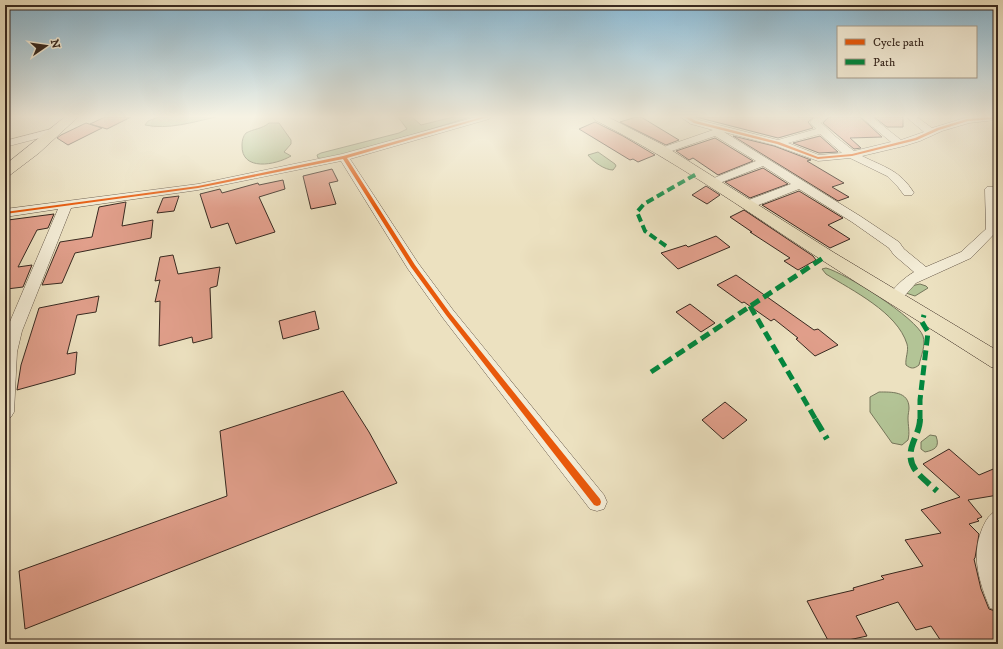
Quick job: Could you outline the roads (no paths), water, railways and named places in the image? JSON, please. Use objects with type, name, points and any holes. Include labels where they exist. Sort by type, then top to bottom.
[{"type":"main road","points":[[5,172],[37,147]]},
{"type":"main road","points":[[655,147],[713,182],[826,256],[998,361]]},
{"type":"street","points":[[5,213],[198,187],[344,157],[378,147]]},
{"type":"street","points":[[662,151],[672,147]]},
{"type":"street","points":[[740,147],[801,184],[894,245],[899,252],[924,273]]},
{"type":"street","points":[[789,147],[818,158],[852,155],[886,147]]},
{"type":"street","points":[[843,147],[852,155],[891,173],[901,181],[908,192]]},
{"type":"street","points":[[344,157],[413,266],[448,314],[597,502]]},
{"type":"street","points":[[713,182],[764,162]]},
{"type":"street","points":[[747,205],[801,184]]},
{"type":"street","points":[[895,297],[911,280],[966,255],[992,230],[991,189]]},
{"type":"street","points":[[5,412],[10,352],[14,331],[66,205]]},
{"type":"street","points":[[998,520],[990,531],[986,557],[989,573],[998,600]]}]
